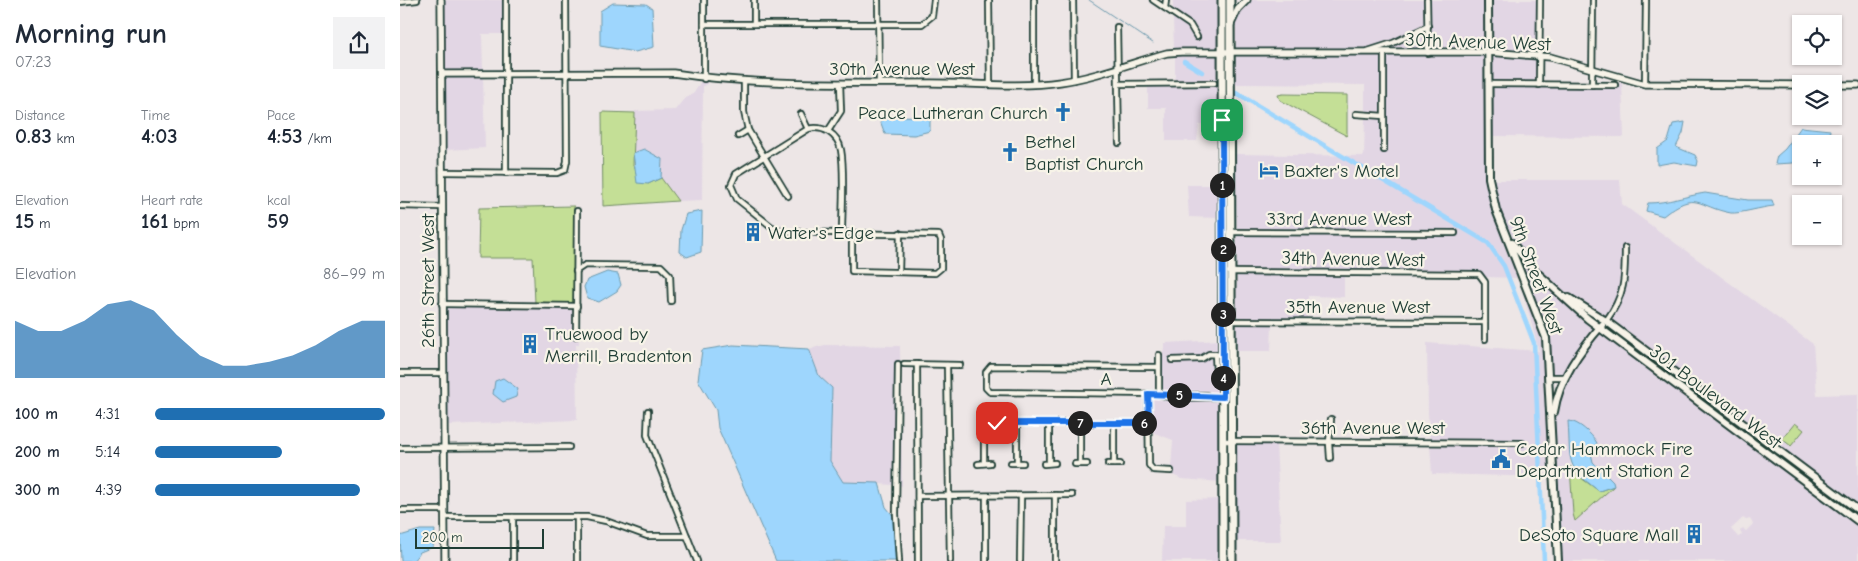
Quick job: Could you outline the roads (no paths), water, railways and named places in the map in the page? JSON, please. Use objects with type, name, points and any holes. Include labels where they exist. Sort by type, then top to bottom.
[{"type":"main road","points":[[1222,0],[1223,561]]},
{"type":"main road","points":[[1230,0],[1232,561]]},
{"type":"main road","name":"9th Street West","points":[[1488,0],[1489,178],[1496,210],[1542,326],[1548,350],[1558,561]]},
{"type":"main road","name":"301 Boulevard West","points":[[1503,226],[1525,261],[1600,328],[1858,521]]},
{"type":"main road","name":"301 Boulevard West","points":[[1558,292],[1606,321],[1858,510]]},
{"type":"main road","points":[[1552,424],[1556,399],[1565,377],[1606,321]]},
{"type":"street","points":[[400,2],[417,0]]},
{"type":"street","name":"26th Street West","points":[[441,0],[445,561]]},
{"type":"street","points":[[506,0],[506,172]]},
{"type":"street","points":[[442,172],[557,173],[565,170],[568,161],[566,0]]},
{"type":"street","points":[[704,0],[704,79]]},
{"type":"street","points":[[754,0],[754,24]]},
{"type":"street","points":[[878,0],[878,83]]},
{"type":"street","points":[[704,24],[922,24],[930,20],[934,11],[934,0]]},
{"type":"street","points":[[989,0],[990,83]]},
{"type":"street","points":[[1034,0],[1034,83]]},
{"type":"street","points":[[1073,0],[1074,80]]},
{"type":"street","points":[[1153,0],[1190,25],[1197,36]]},
{"type":"street","points":[[1165,8],[1166,0]]},
{"type":"street","points":[[1230,26],[1238,8],[1247,0]]},
{"type":"street","points":[[1427,0],[1428,53]]},
{"type":"street","points":[[1539,85],[1540,0]]},
{"type":"street","points":[[1592,85],[1593,0]]},
{"type":"street","points":[[1645,84],[1646,0]]},
{"type":"street","name":"30th Avenue West","points":[[1359,53],[1393,43],[1428,26]]},
{"type":"street","points":[[1117,27],[1119,143]]},
{"type":"street","name":"30th Avenue West","points":[[442,74],[673,73],[704,79],[878,83],[1034,83],[1074,80],[1166,53],[1222,51],[1488,52],[1540,56],[1645,84],[1792,85]]},
{"type":"street","points":[[1384,53],[1384,150]]},
{"type":"street","points":[[744,80],[744,112],[748,130],[766,156],[788,196]]},
{"type":"street","points":[[828,131],[840,111],[840,82]]},
{"type":"street","points":[[1118,84],[1214,84]]},
{"type":"street","points":[[1488,84],[1615,85]]},
{"type":"street","points":[[1842,85],[1858,85]]},
{"type":"street","points":[[801,114],[808,129]]},
{"type":"street","points":[[1356,114],[1384,116]]},
{"type":"street","points":[[842,233],[841,150],[828,131],[817,128],[808,129],[736,174],[732,182],[739,202],[772,227],[786,232],[842,233],[852,233],[900,234],[936,234],[940,238],[942,266],[938,272],[852,271],[852,233]]},
{"type":"street","points":[[738,136],[748,130]]},
{"type":"street","points":[[400,206],[442,207]]},
{"type":"street","points":[[576,336],[577,212]]},
{"type":"street","name":"33rd Avenue West","points":[[1223,232],[1455,233]]},
{"type":"street","points":[[898,272],[900,234]]},
{"type":"street","points":[[1606,321],[1618,302],[1624,286],[1625,248]]},
{"type":"street","points":[[576,271],[585,265],[663,266],[670,275],[671,301]]},
{"type":"street","name":"34th Avenue West","points":[[1223,272],[1479,274],[1484,282],[1484,322]]},
{"type":"street","points":[[442,304],[576,306]]},
{"type":"street","name":"35th Avenue West","points":[[1231,321],[1484,322]]},
{"type":"street","points":[[1484,322],[1485,339]]},
{"type":"street","points":[[1172,360],[1201,359],[1209,354],[1223,355]]},
{"type":"street","points":[[1215,354],[1216,373],[1223,374]]},
{"type":"street","points":[[1158,394],[1159,355]]},
{"type":"street","points":[[898,364],[896,514],[899,561]]},
{"type":"street","points":[[904,364],[960,365]]},
{"type":"street","points":[[918,364],[918,561]]},
{"type":"street","points":[[947,365],[950,561]]},
{"type":"street","name":"A","points":[[1158,368],[988,368],[986,372],[987,391],[1158,394],[1171,398],[1223,397]]},
{"type":"street","points":[[400,373],[443,373]]},
{"type":"street","points":[[1549,377],[1565,377]]},
{"type":"street","points":[[1677,384],[1682,378]]},
{"type":"street","points":[[1148,394],[1149,467],[1153,470],[1171,470]]},
{"type":"street","points":[[648,411],[647,435],[697,561]]},
{"type":"street","points":[[1330,458],[1331,419]]},
{"type":"street","points":[[984,464],[986,425],[1016,423],[1149,423]]},
{"type":"street","points":[[1016,423],[1014,463],[1023,463]]},
{"type":"street","points":[[1049,423],[1049,464]]},
{"type":"street","points":[[1080,423],[1078,464],[1087,464]]},
{"type":"street","points":[[1114,423],[1114,464]]},
{"type":"street","name":"36th Avenue West","points":[[1223,441],[1522,443]]},
{"type":"street","points":[[400,448],[569,448]]},
{"type":"street","points":[[978,464],[990,463]]},
{"type":"street","points":[[1108,464],[1120,464]]},
{"type":"street","points":[[1055,495],[1055,561]]},
{"type":"street","points":[[918,496],[1072,495]]},
{"type":"street","points":[[986,496],[986,561]]},
{"type":"street","points":[[1020,561],[1021,496]]},
{"type":"street","points":[[400,510],[513,517],[577,517],[606,521],[647,536],[687,536]]},
{"type":"street","points":[[513,517],[513,561]]},
{"type":"street","points":[[577,517],[577,561]]},
{"type":"water","points":[[613,3],[646,4],[652,8],[654,47],[635,52],[600,46],[600,11]]},
{"type":"water","points":[[899,116],[930,117],[930,131],[914,135],[885,134],[879,118]]},
{"type":"water","points":[[1685,122],[1683,133],[1676,147],[1695,155],[1698,161],[1697,166],[1674,162],[1657,165],[1657,149],[1668,141],[1673,124]]},
{"type":"water","points":[[1801,127],[1830,130],[1829,135],[1795,135]]},
{"type":"water","points":[[1792,139],[1792,163],[1775,164],[1777,156]]},
{"type":"water","points":[[644,149],[662,159],[661,178],[648,184],[637,183],[633,153]]},
{"type":"water","points":[[1705,193],[1748,200],[1772,200],[1774,206],[1731,213],[1697,202],[1690,202],[1683,203],[1663,216],[1646,211],[1648,203],[1669,201]]},
{"type":"water","points":[[702,211],[701,252],[687,257],[680,252],[681,230],[686,214]]},
{"type":"water","points":[[607,272],[618,274],[621,285],[617,291],[599,302],[587,298],[584,287],[587,280]]},
{"type":"water","points":[[733,345],[809,349],[819,376],[832,388],[830,461],[843,482],[879,483],[886,507],[895,518],[897,561],[776,561],[718,428],[716,410],[698,380],[702,350]]},
{"type":"water","points":[[503,378],[518,389],[516,397],[503,402],[493,394],[495,381]]},
{"type":"water","points":[[1568,421],[1580,426],[1595,439],[1597,443],[1591,453],[1593,462],[1613,482],[1614,486],[1599,491],[1580,475],[1575,468],[1570,455]]},
{"type":"water","points":[[420,530],[435,530],[433,547],[420,552],[413,561],[401,561],[400,536]]},
{"type":"waterway","points":[[1089,0],[1153,43]]},
{"type":"waterway","points":[[1184,61],[1202,72]]},
{"type":"waterway","points":[[1235,92],[1488,243],[1504,266],[1534,343],[1544,561]]},
{"type":"place","name":"Peace Lutheran Church","points":[[1063,112]]},
{"type":"place","name":"Bethel Baptist Church","points":[[1010,152]]},
{"type":"place","name":"Baxter's Motel","points":[[1269,170]]},
{"type":"place","name":"Water's Edge","points":[[753,232]]},
{"type":"place","name":"Truewood by Merrill, Bradenton","points":[[530,344]]},
{"type":"place","name":"Cedar Hammock Fire Department Station 2","points":[[1501,459]]},
{"type":"place","name":"DeSoto Square Mall","points":[[1694,534]]}]
